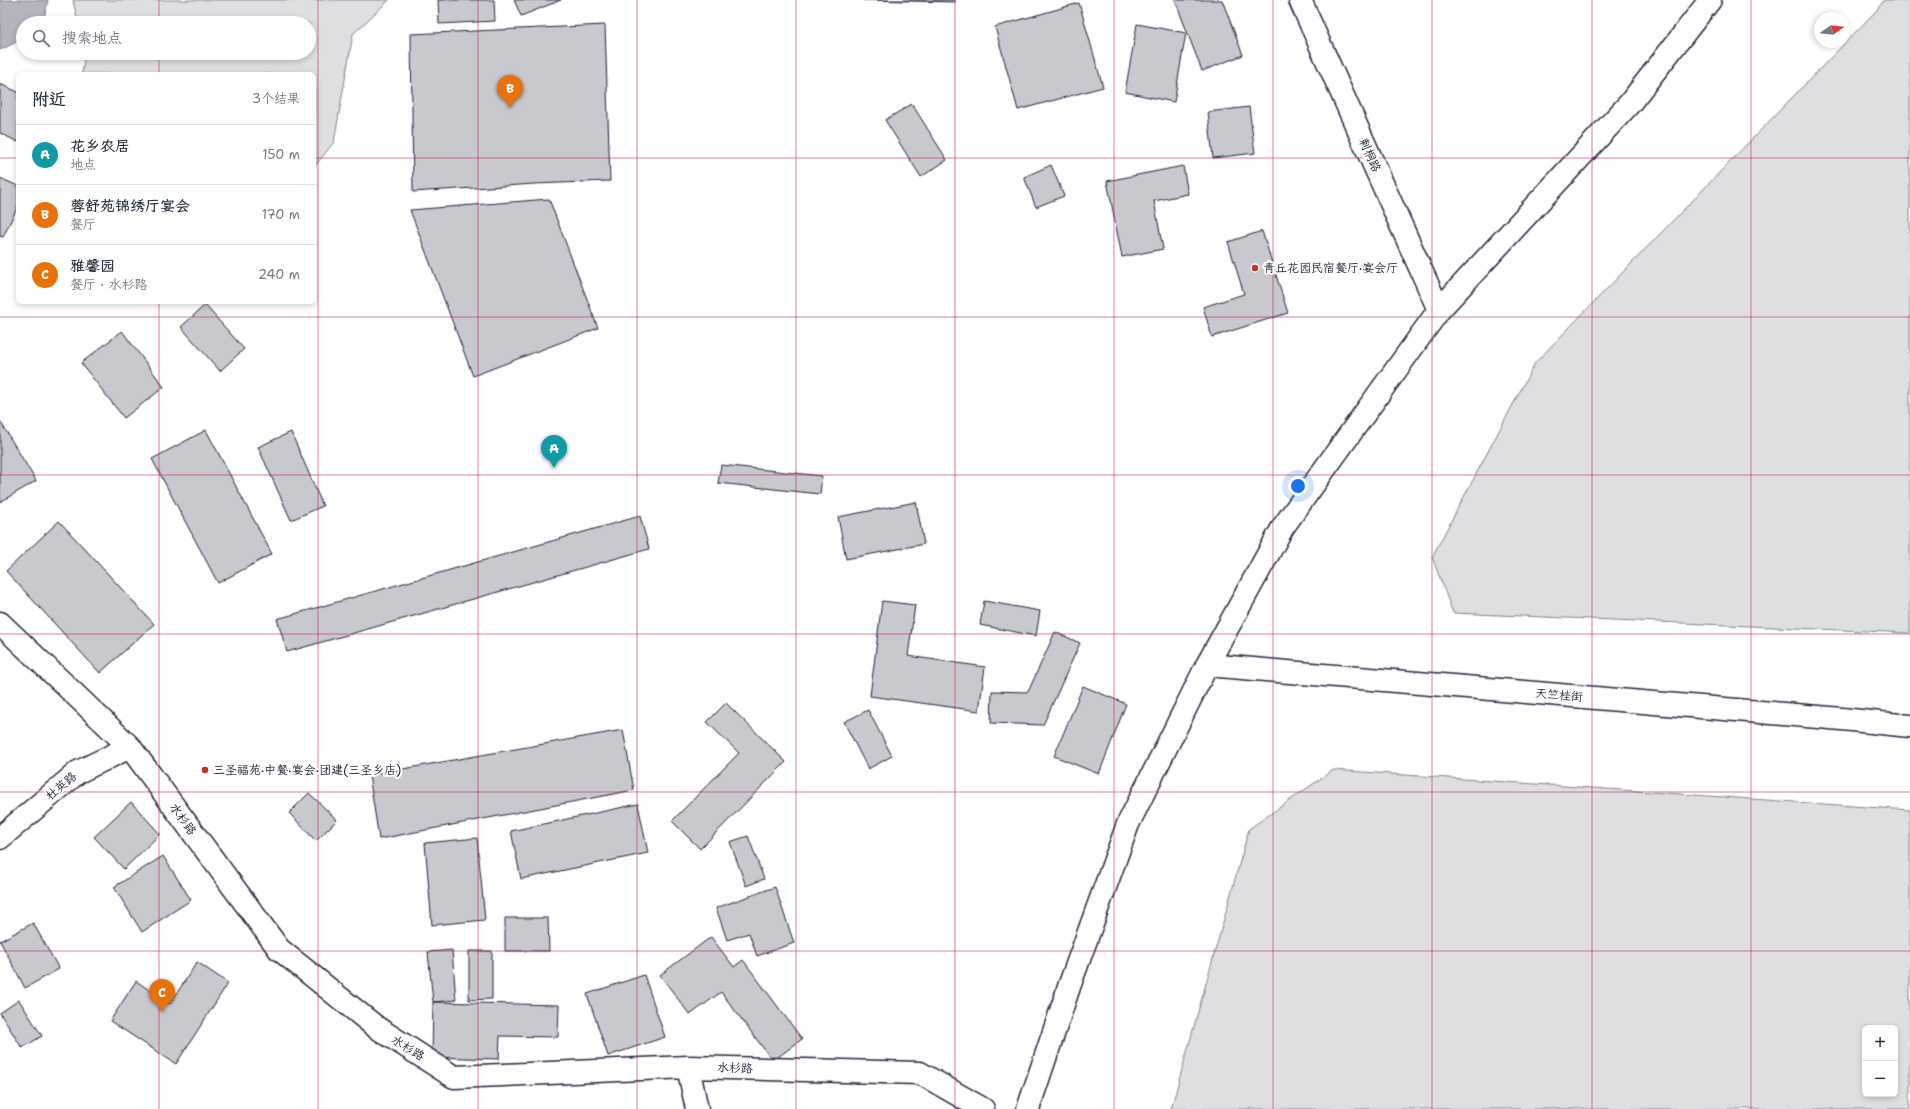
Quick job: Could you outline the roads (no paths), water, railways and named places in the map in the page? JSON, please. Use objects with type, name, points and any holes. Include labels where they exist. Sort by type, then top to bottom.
[{"type":"street","name":"刺桐路","points":[[1300,0],[1439,310]]},
{"type":"street","points":[[1028,1109],[1070,984],[1128,824],[1207,665],[1282,527],[1439,310],[1630,103],[1710,0]]},
{"type":"street","name":"水杉路","points":[[0,623],[130,747],[279,949],[376,1027],[454,1077],[688,1067],[920,1073],[983,1109]]},
{"type":"street","name":"天竺桂街","points":[[1207,665],[1910,726]]},
{"type":"street","name":"杜英路","points":[[0,838],[78,772],[130,747]]},
{"type":"street","points":[[688,1067],[698,1109]]},
{"type":"place","name":"蓉舒苑锦绣厅宴会","points":[[510,108]]},
{"type":"place","name":"青丘花园民宿餐厅·宴会厅","points":[[1255,268]]},
{"type":"place","name":"花乡农居","points":[[554,468]]},
{"type":"place","name":"三圣福苑·中餐·宴会·团建(三圣乡店)","points":[[205,770]]},
{"type":"place","name":"雅馨园","points":[[162,1012]]}]
